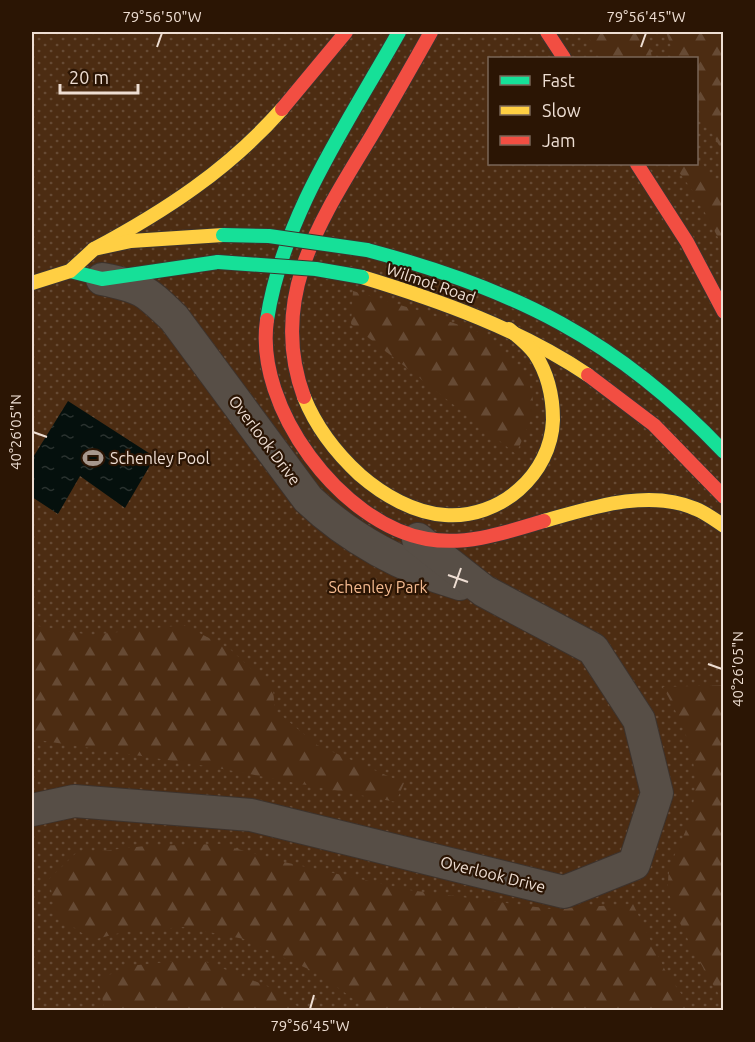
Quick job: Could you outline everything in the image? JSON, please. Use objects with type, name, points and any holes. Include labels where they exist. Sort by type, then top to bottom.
[{"type":"main road","points":[[32,283],[98,264],[149,219],[209,180],[247,147],[346,32]]},
{"type":"main road","points":[[399,32],[303,204],[272,276],[266,306],[265,342],[270,375],[296,437],[312,461],[336,488],[387,525],[418,538],[462,541],[524,529],[603,504],[636,500],[675,502],[708,513],[723,526]]},
{"type":"main road","points":[[431,32],[309,245],[293,298],[291,329],[293,354],[302,392],[309,410],[330,444],[368,483],[391,498],[420,510],[446,515],[470,514],[490,509],[518,494],[537,472],[551,439],[554,417],[548,382],[540,364],[532,350],[508,329]]},
{"type":"main road","points":[[547,32],[563,57]]},
{"type":"main road","points":[[638,165],[687,242],[723,312]]},
{"type":"main road","name":"Wilmot Road","points":[[70,271],[98,264],[154,239],[223,235],[269,236],[367,250],[416,262],[459,276],[567,325],[620,361],[672,402],[723,452]]},
{"type":"main road","name":"Wilmot Road","points":[[98,264],[218,262],[316,269],[362,277],[421,294],[508,329],[564,360],[643,416],[723,497]]},
{"type":"street","name":"Overlook Drive","points":[[98,264],[136,286],[174,318],[308,499],[333,522],[389,555],[444,580],[484,591]]},
{"type":"street","name":"Overlook Drive","points":[[32,810],[74,801],[251,814],[564,892],[634,864],[657,793],[639,720],[593,650],[484,591],[418,538]]},
{"type":"green space","name":"Schenley Park","points":[[32,32],[723,32],[723,1010],[32,1010]]},
{"type":"green space","points":[[585,32],[647,32],[652,57],[601,57]]},
{"type":"green space","points":[[666,32],[723,32],[723,152],[698,110],[698,57],[675,57]]},
{"type":"green space","points":[[698,157],[723,193],[723,247],[695,194],[674,165],[698,165]]},
{"type":"green space","points":[[353,291],[420,311],[487,335],[528,377],[535,410],[516,454],[351,324]]},
{"type":"green space","points":[[32,622],[38,626],[90,635],[184,625],[230,649],[273,689],[275,710],[317,745],[404,783],[396,802],[212,767],[32,739]]},
{"type":"green space","points":[[724,685],[723,1001],[682,928],[670,898],[668,878],[671,864],[692,810],[695,774],[681,722],[663,687]]},
{"type":"green space","points":[[220,844],[284,862],[409,890],[551,909],[633,904],[667,974],[693,1010],[368,1010],[321,975],[244,939],[183,927],[124,932],[92,940],[56,915],[49,879],[75,854],[145,846]]},
{"type":"green space","points":[[199,959],[267,986],[303,1010],[105,1010],[98,980],[128,966]]},
{"type":"water","name":"Schenley Pool","points":[[68,401],[155,457],[125,508],[80,476],[58,514],[32,497],[32,459]]},
{"type":"traffic: fast","points":[[267,320],[275,281],[302,207],[339,135],[399,32]]},
{"type":"traffic: fast","points":[[223,235],[269,236],[367,250]]},
{"type":"traffic: fast","points":[[367,250],[470,282],[561,324],[603,349],[644,379],[684,413],[724,452]]},
{"type":"traffic: fast","points":[[70,271],[102,279],[218,262]]},
{"type":"traffic: fast","points":[[218,262],[316,269],[362,277]]},
{"type":"traffic: slow","points":[[94,249],[146,220],[194,188],[240,151],[282,109]]},
{"type":"traffic: slow","points":[[32,283],[70,271],[94,249],[131,241],[223,235]]},
{"type":"traffic: slow","points":[[362,277],[450,306],[507,330],[588,375]]},
{"type":"traffic: slow","points":[[304,397],[314,419],[335,449],[360,475],[389,496],[411,507],[433,514],[465,514],[485,510],[519,490],[532,475],[543,459],[550,440],[553,420],[549,386],[540,362],[529,347],[509,329]]},
{"type":"traffic: slow","points":[[544,521],[620,502],[659,500],[696,509],[724,526]]},
{"type":"traffic: jam","points":[[282,109],[346,32]]},
{"type":"traffic: jam","points":[[304,397],[294,360],[292,326],[296,292],[305,260],[335,197],[431,32]]},
{"type":"traffic: jam","points":[[547,32],[563,57]]},
{"type":"traffic: jam","points":[[638,165],[687,242],[724,312]]},
{"type":"traffic: jam","points":[[267,320],[267,354],[274,389],[289,424],[310,456],[335,486],[364,511],[395,529],[442,541],[487,537],[544,521]]},
{"type":"traffic: jam","points":[[588,375],[654,425],[724,497]]},
{"type":"place","name":"Schenley Pool","points":[[93,458]]}]
